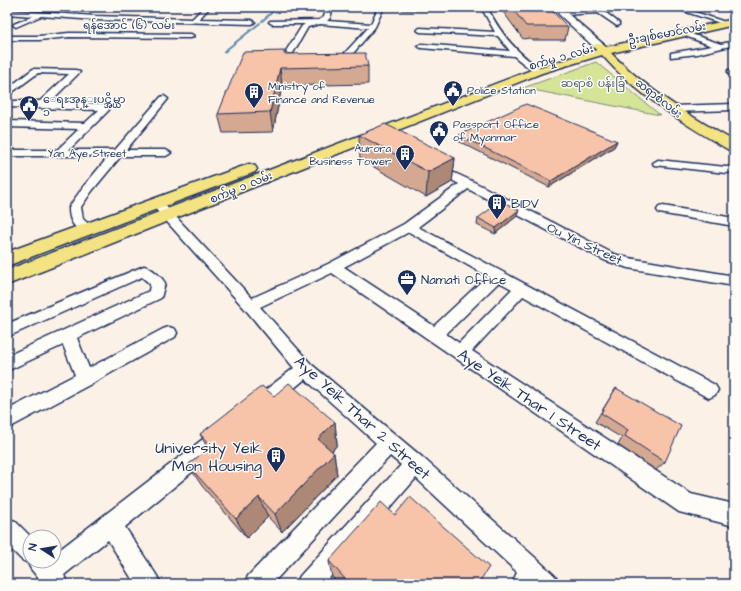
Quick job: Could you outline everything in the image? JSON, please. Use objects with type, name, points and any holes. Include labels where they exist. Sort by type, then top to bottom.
[{"type":"main road","name":"ဆရာစံလမ်း","points":[[558,10],[602,48],[616,64],[672,109],[687,120],[734,147]]},
{"type":"main road","name":"ဦးချစ်မောင်လမ်း","points":[[602,48],[730,23]]},
{"type":"main road","name":"ဦးချစ်မောင်လမ်း","points":[[634,42],[730,23]]},
{"type":"main road","points":[[579,55],[590,45],[589,38],[607,41],[634,42]]},
{"type":"main road","points":[[579,55],[616,64],[616,52],[634,42]]},
{"type":"main road","name":"စက်မှု ၁ လမ်း","points":[[7,260],[88,229],[163,210],[268,176],[343,141],[530,68],[602,48]]},
{"type":"main road","name":"စက်မှု ၁ လမ်း","points":[[7,278],[163,210],[254,167],[343,141],[381,139],[473,90]]},
{"type":"main road","points":[[687,120],[734,162]]},
{"type":"main road","points":[[254,167],[268,176]]},
{"type":"street","points":[[7,8],[11,7]]},
{"type":"street","points":[[194,20],[207,7]]},
{"type":"street","points":[[290,51],[305,26],[320,22],[327,18],[330,7]]},
{"type":"street","points":[[347,55],[373,26],[381,7]]},
{"type":"street","points":[[403,7],[434,7]]},
{"type":"street","points":[[484,7],[500,34],[530,68]]},
{"type":"street","points":[[558,10],[624,7]]},
{"type":"street","points":[[674,7],[730,23]]},
{"type":"street","points":[[34,14],[54,8]]},
{"type":"street","points":[[16,25],[43,15],[54,8]]},
{"type":"street","points":[[597,9],[617,24]]},
{"type":"street","name":"ရန်အောင် (၆) လမ်း","points":[[70,35],[106,11]]},
{"type":"street","points":[[7,12],[95,18],[252,22]]},
{"type":"street","points":[[272,22],[320,22],[373,26]]},
{"type":"street","points":[[7,24],[24,26]]},
{"type":"street","points":[[420,30],[500,34]]},
{"type":"street","points":[[682,33],[734,51]]},
{"type":"street","points":[[7,38],[40,38],[70,35]]},
{"type":"street","name":"ရန်အောင် (၆) လမ်း","points":[[70,35],[191,36]]},
{"type":"street","points":[[674,55],[734,43]]},
{"type":"street","points":[[421,46],[517,54]]},
{"type":"street","points":[[7,93],[36,71],[76,72],[42,104]]},
{"type":"street","points":[[88,229],[77,221],[75,207],[87,188],[164,99]]},
{"type":"street","points":[[7,104],[103,107],[104,110],[60,153]]},
{"type":"street","points":[[672,109],[734,107]]},
{"type":"street","points":[[7,124],[88,126]]},
{"type":"street","points":[[7,161],[12,153]]},
{"type":"street","name":"Yan Aye Street","points":[[12,153],[166,153]]},
{"type":"street","name":"Ou Yin Street","points":[[428,163],[609,257],[628,263],[734,281]]},
{"type":"street","points":[[658,163],[726,170],[734,169]]},
{"type":"street","points":[[250,305],[333,267],[409,227],[468,183]]},
{"type":"street","name":"Aye Yeik Thar 2 Street","points":[[163,210],[250,305],[305,369],[415,464],[534,579]]},
{"type":"street","points":[[663,210],[734,222]]},
{"type":"street","points":[[409,227],[709,390]]},
{"type":"street","name":"Aye Yeik Thar 1 Street","points":[[333,267],[687,504],[734,516]]},
{"type":"street","points":[[7,331],[144,271],[158,283],[156,294],[7,364]]},
{"type":"street","points":[[434,336],[497,275]]},
{"type":"street","points":[[461,352],[522,288]]},
{"type":"street","points":[[7,420],[169,333]]},
{"type":"street","points":[[67,335],[85,379]]},
{"type":"street","points":[[48,572],[305,369]]},
{"type":"street","points":[[256,584],[390,442]]},
{"type":"street","points":[[308,584],[415,464]]},
{"type":"street","points":[[110,524],[149,584]]},
{"type":"street","points":[[7,529],[22,544]]},
{"type":"green space","name":"ဆရာစံ ပန်းခြံ","points":[[596,62],[660,115],[523,88]]},
{"type":"building","points":[[511,7],[548,7],[568,27],[526,26]]},
{"type":"building","points":[[284,51],[284,54],[365,53],[368,66],[280,68],[270,112],[218,114],[243,52]]},
{"type":"building","points":[[526,104],[617,141],[551,181],[459,135]]},
{"type":"building","points":[[385,124],[455,158],[428,172],[359,135]]},
{"type":"building","points":[[501,201],[519,210],[496,228],[478,218]]},
{"type":"building","name":"University Yeik Mon Housing","points":[[289,383],[335,422],[318,439],[334,453],[275,514],[259,497],[236,519],[188,465],[211,446],[200,434],[262,386],[274,396]]},
{"type":"building","points":[[616,388],[681,426],[665,462],[625,436],[628,430],[601,413]]},
{"type":"building","points":[[410,497],[489,567],[478,584],[343,584],[346,580],[329,561],[381,502],[395,515]]},
{"type":"waterway","points":[[262,21],[278,7]]},
{"type":"waterway","points":[[226,50],[260,23]]},
{"type":"place","name":"Police Station","points":[[453,107]]},
{"type":"place","name":"Ministry of Finance and Revenue","points":[[254,109]]},
{"type":"place","name":"ေရႊအုန္းပင္အိမ္ယာ ၁","points":[[29,122]]},
{"type":"place","name":"Passport Office of Myanmar","points":[[439,147]]},
{"type":"place","name":"Aurora Business Tower","points":[[405,171]]},
{"type":"place","name":"BIDV","points":[[497,220]]},
{"type":"place","name":"Namati Office","points":[[407,296]]},
{"type":"place","name":"University Yeik Mon Housing","points":[[276,473]]}]
